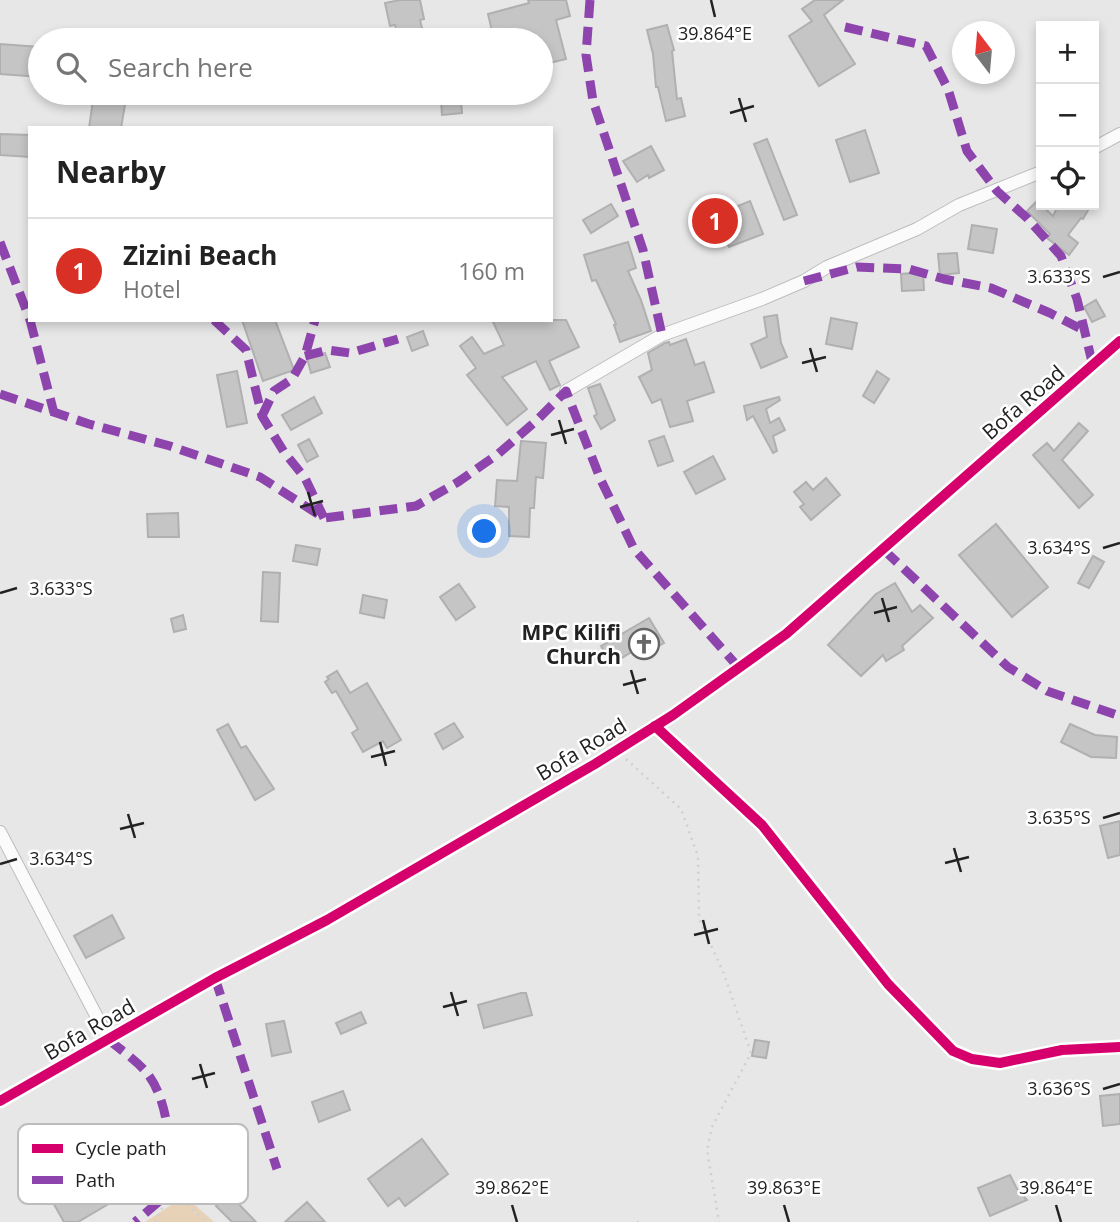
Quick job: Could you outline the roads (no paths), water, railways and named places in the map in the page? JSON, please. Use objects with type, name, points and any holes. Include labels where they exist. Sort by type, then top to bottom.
[{"type":"street","points":[[1096,147],[1120,134]]},
{"type":"street","points":[[566,391],[662,335],[804,281],[827,267],[917,229],[959,205],[1036,174]]},
{"type":"street","name":"Bofa Road","points":[[0,1101],[215,978],[327,920],[655,726],[786,634],[1120,341]]},
{"type":"street","points":[[655,726],[762,825],[888,984],[953,1051],[972,1059],[1000,1062],[1062,1050],[1120,1047]]},
{"type":"street","points":[[0,832],[109,1040]]},
{"type":"place","name":"Zizini Beach","points":[[715,221]]},
{"type":"place","name":"MPC Kilifi Church","points":[[644,644]]}]
